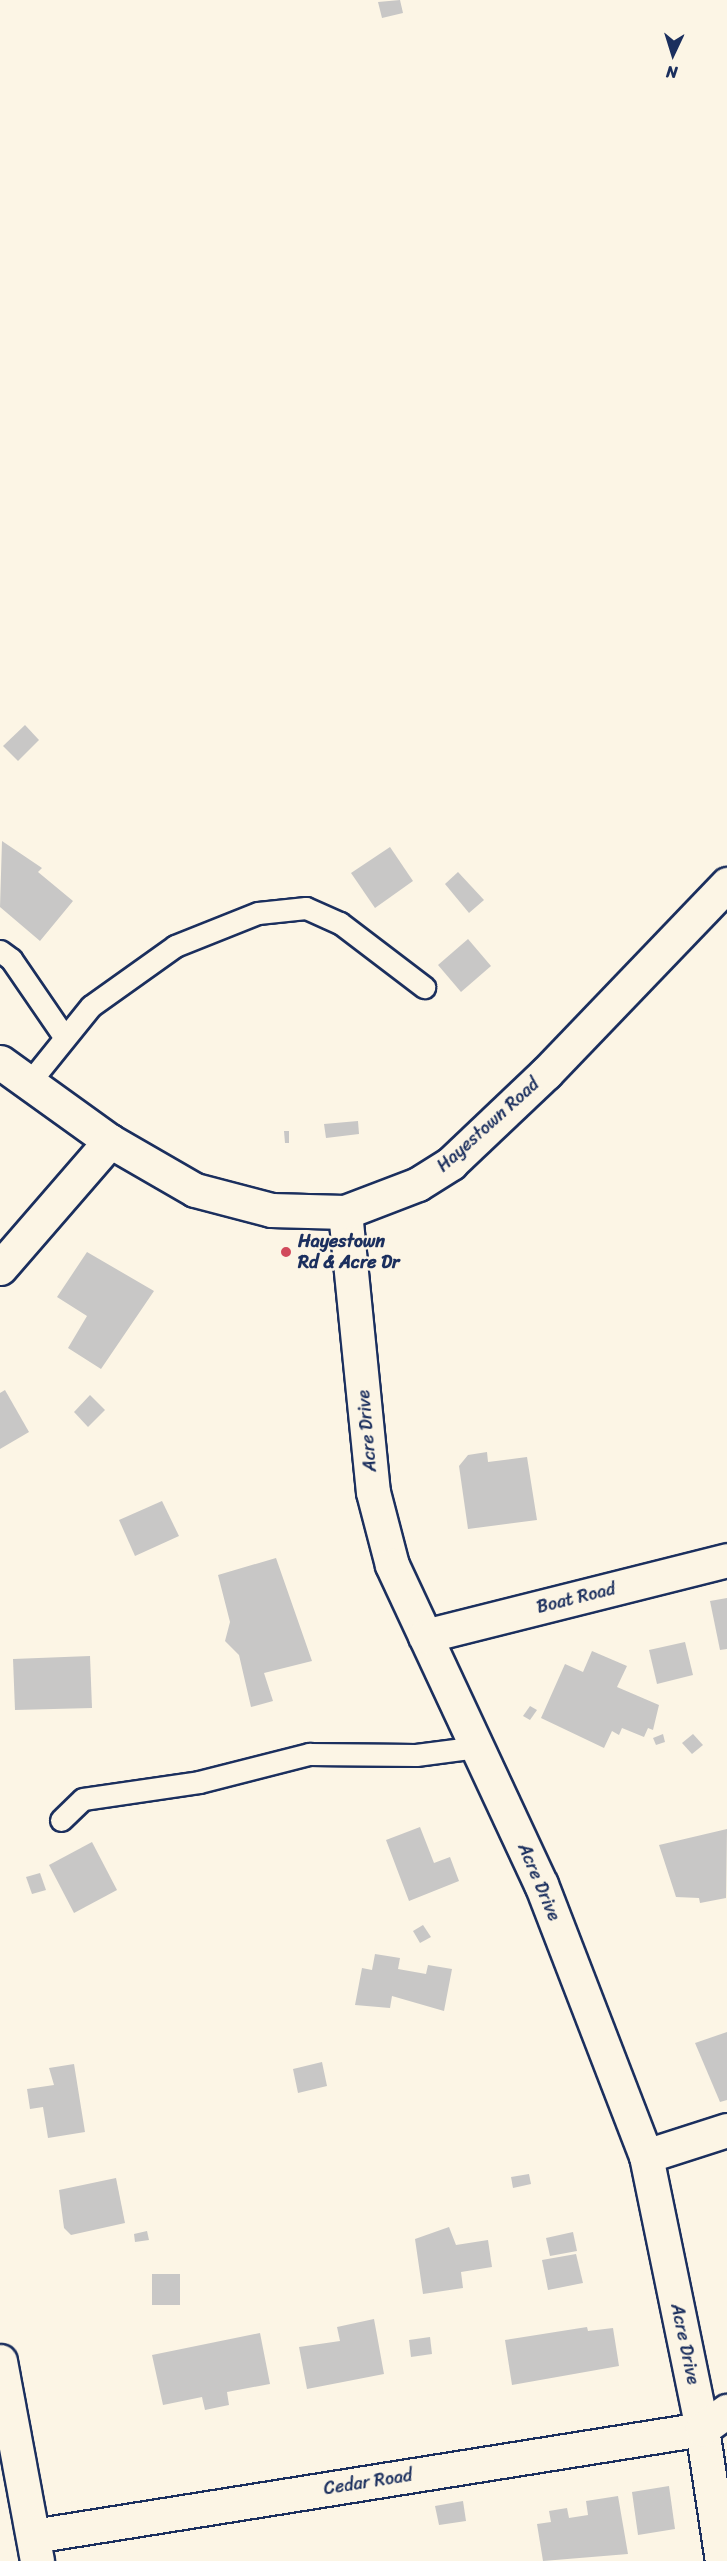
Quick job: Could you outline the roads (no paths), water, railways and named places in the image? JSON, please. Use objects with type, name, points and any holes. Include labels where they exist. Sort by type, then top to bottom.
[{"type":"street","name":"Hayestown Road","points":[[0,1062],[110,1141],[195,1190],[271,1210],[345,1212],[418,1184],[451,1163],[546,1073],[727,884]]},
{"type":"street","points":[[0,1268],[110,1141]]},
{"type":"street","name":"Acre Drive","points":[[345,1212],[372,1492],[392,1565],[541,1884],[646,2156],[715,2420],[722,2561]]},
{"type":"street","name":"Boat Road","points":[[425,1636],[727,1560]]},
{"type":"street","points":[[646,2156],[727,2130]]},
{"type":"street","points":[[0,2361],[35,2548]]},
{"type":"street","name":"Cedar Road","points":[[35,2548],[715,2420]]},
{"type":"lane","points":[[28,1084],[63,1035],[91,1006],[175,946],[258,913],[306,908],[340,923],[424,987]]},
{"type":"lane","points":[[0,951],[11,958],[63,1035]]},
{"type":"lane","points":[[60,1820],[83,1799],[199,1782],[309,1754],[416,1755],[478,1747]]},
{"type":"place","name":"Hayestown Rd & Acre Dr","points":[[286,1252]]}]
